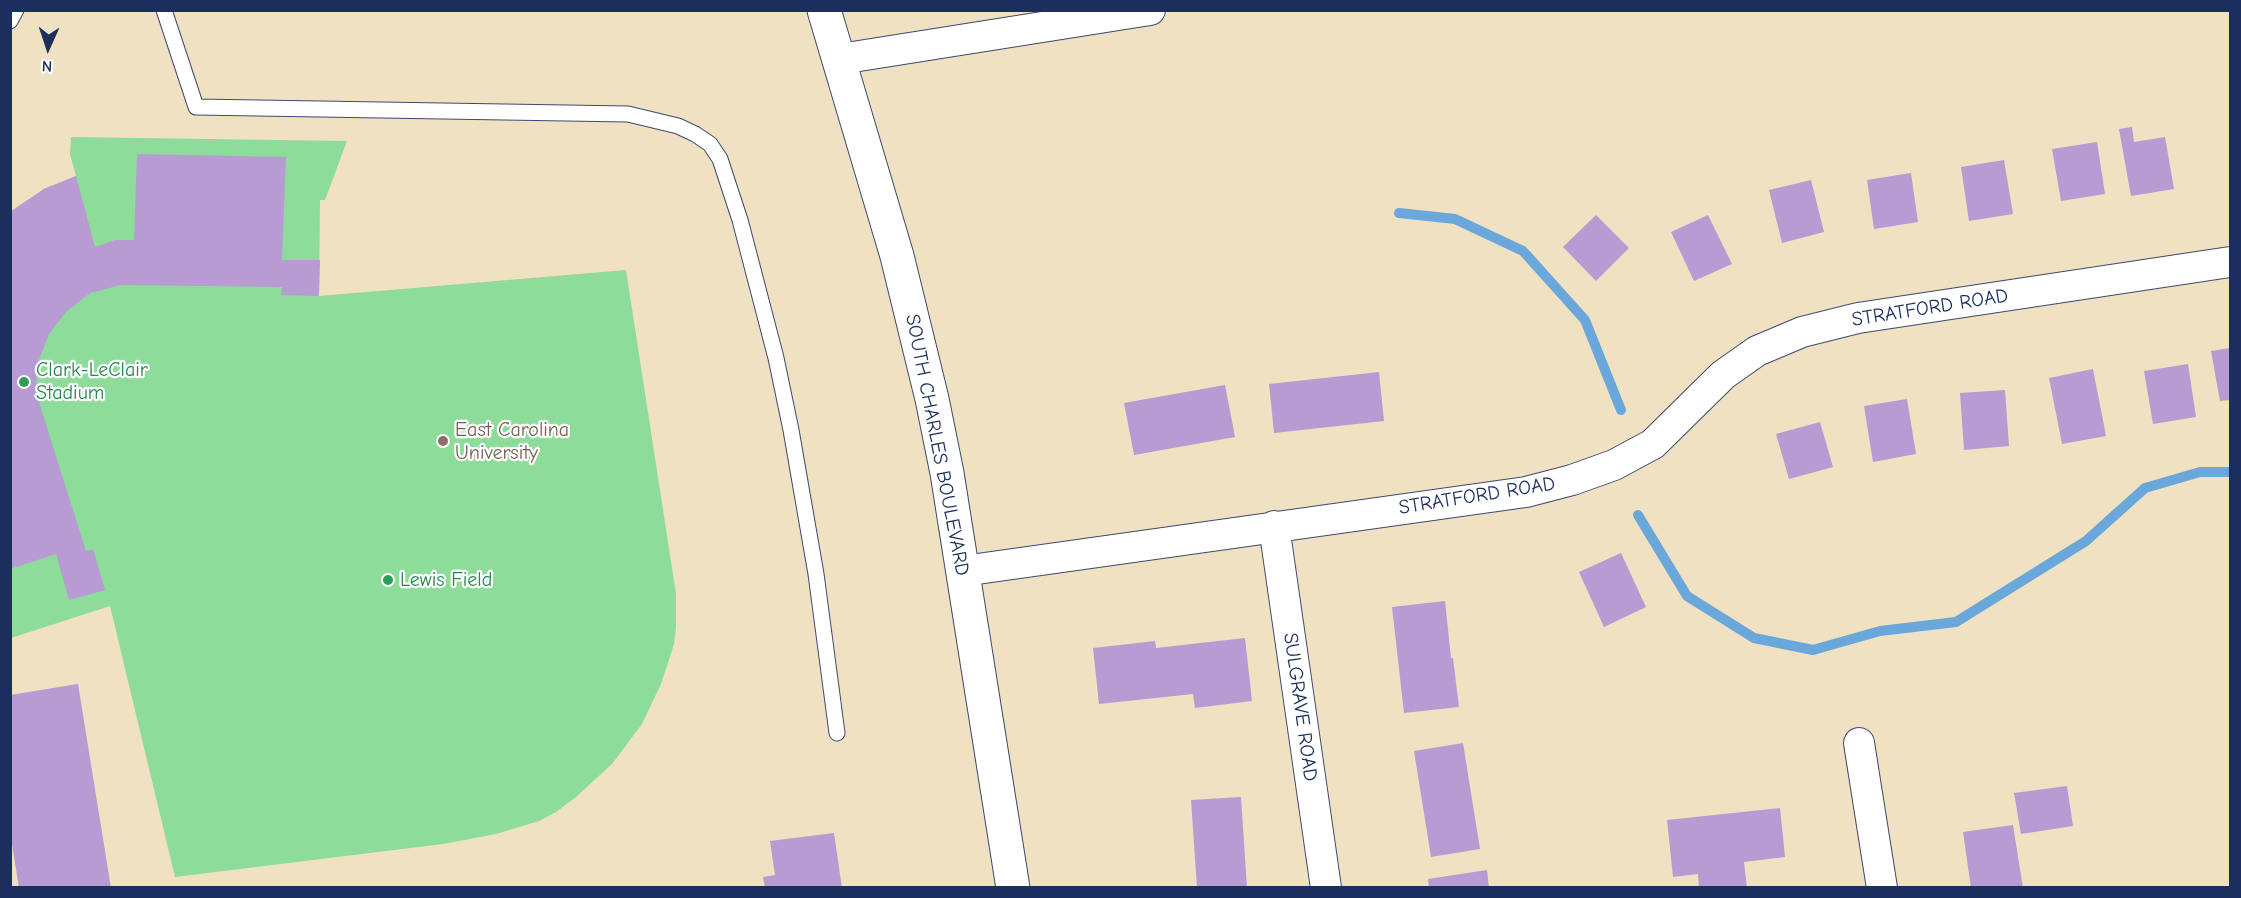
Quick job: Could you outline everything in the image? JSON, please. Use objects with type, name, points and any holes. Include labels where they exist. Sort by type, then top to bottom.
[{"type":"main road","name":"SOUTH CHARLES BOULEVARD","points":[[824,10],[897,256],[947,473],[1013,888]]},
{"type":"street","points":[[840,59],[1150,10]]},
{"type":"street","name":"STRATFORD ROAD","points":[[963,571],[1526,492],[1572,480],[1614,465],[1653,444],[1723,375],[1757,351],[1802,332],[1858,318],[2230,262]]},
{"type":"street","name":"SULGRAVE ROAD","points":[[1274,526],[1326,888]]},
{"type":"street","points":[[1859,743],[1882,888]]},
{"type":"lane","points":[[10,21],[16,10]]},
{"type":"lane","points":[[164,10],[196,107],[628,114],[678,126],[710,144],[720,159],[740,220],[773,346],[791,430],[816,573],[837,733]]},
{"type":"green space","name":"Lewis Field","points":[[71,137],[347,141],[325,200],[320,200],[319,296],[626,270],[676,594],[674,644],[661,684],[642,724],[612,764],[556,812],[539,821],[496,834],[443,844],[175,877],[110,606],[11,638],[10,212],[44,189],[76,176],[70,154]]},
{"type":"building","points":[[2132,127],[2134,142],[2165,137],[2174,189],[2131,196],[2119,129]]},
{"type":"building","points":[[2097,142],[2105,194],[2061,201],[2052,149]]},
{"type":"building","name":"Clark-LeClair Stadium","points":[[137,154],[286,157],[282,260],[320,260],[319,296],[281,295],[282,287],[121,285],[90,293],[66,312],[49,334],[36,368],[37,396],[86,551],[93,549],[105,590],[69,600],[56,554],[10,569],[10,212],[44,189],[76,176],[95,247],[115,240],[134,240]]},
{"type":"building","points":[[2004,160],[2013,214],[1969,221],[1961,167]]},
{"type":"building","points":[[1911,173],[1918,222],[1874,229],[1867,180]]},
{"type":"building","points":[[1811,180],[1824,232],[1782,243],[1769,190]]},
{"type":"building","points":[[1596,215],[1629,248],[1596,281],[1563,247]]},
{"type":"building","points":[[1708,215],[1732,264],[1694,281],[1671,232]]},
{"type":"building","points":[[2230,348],[2230,400],[2220,401],[2211,351]]},
{"type":"building","points":[[2188,364],[2196,417],[2153,424],[2144,371]]},
{"type":"building","points":[[2093,369],[2106,436],[2062,444],[2049,378]]},
{"type":"building","points":[[1379,372],[1384,421],[1274,433],[1269,384]]},
{"type":"building","points":[[1225,385],[1235,437],[1134,455],[1124,403]]},
{"type":"building","points":[[2005,390],[2009,446],[1964,450],[1960,393]]},
{"type":"building","points":[[1907,399],[1916,454],[1873,462],[1864,406]]},
{"type":"building","points":[[1820,422],[1833,467],[1789,479],[1776,434]]},
{"type":"building","points":[[1621,553],[1646,607],[1604,627],[1579,572]]},
{"type":"building","points":[[1445,601],[1459,707],[1404,713],[1392,607]]},
{"type":"building","points":[[1245,638],[1252,701],[1195,708],[1193,694],[1099,704],[1093,648],[1155,641],[1156,648]]},
{"type":"building","points":[[78,684],[111,888],[19,888],[10,832],[10,695]]},
{"type":"building","points":[[1463,743],[1480,849],[1431,857],[1414,751]]},
{"type":"building","points":[[2067,786],[2073,826],[2021,834],[2014,793]]},
{"type":"building","points":[[1241,797],[1247,888],[1197,888],[1191,800]]},
{"type":"building","points":[[1780,808],[1785,857],[1744,862],[1747,888],[1699,888],[1698,874],[1673,877],[1667,820]]},
{"type":"building","points":[[2013,825],[2023,888],[1971,888],[1963,832]]},
{"type":"building","points":[[834,833],[842,888],[765,888],[763,877],[775,875],[770,841]]},
{"type":"building","points":[[1487,870],[1489,888],[1429,888],[1428,879]]},
{"type":"waterway","points":[[1399,213],[1455,219],[1523,251],[1585,320],[1621,410]]},
{"type":"waterway","points":[[1638,515],[1687,596],[1754,638],[1813,650],[1880,631],[1956,622],[2086,541],[2145,488],[2200,472],[2230,472]]},
{"type":"place","name":"Clark-LeClair Stadium","points":[[24,382]]},
{"type":"place","name":"East Carolina University","points":[[443,441]]},
{"type":"place","name":"Lewis Field","points":[[388,580]]}]
